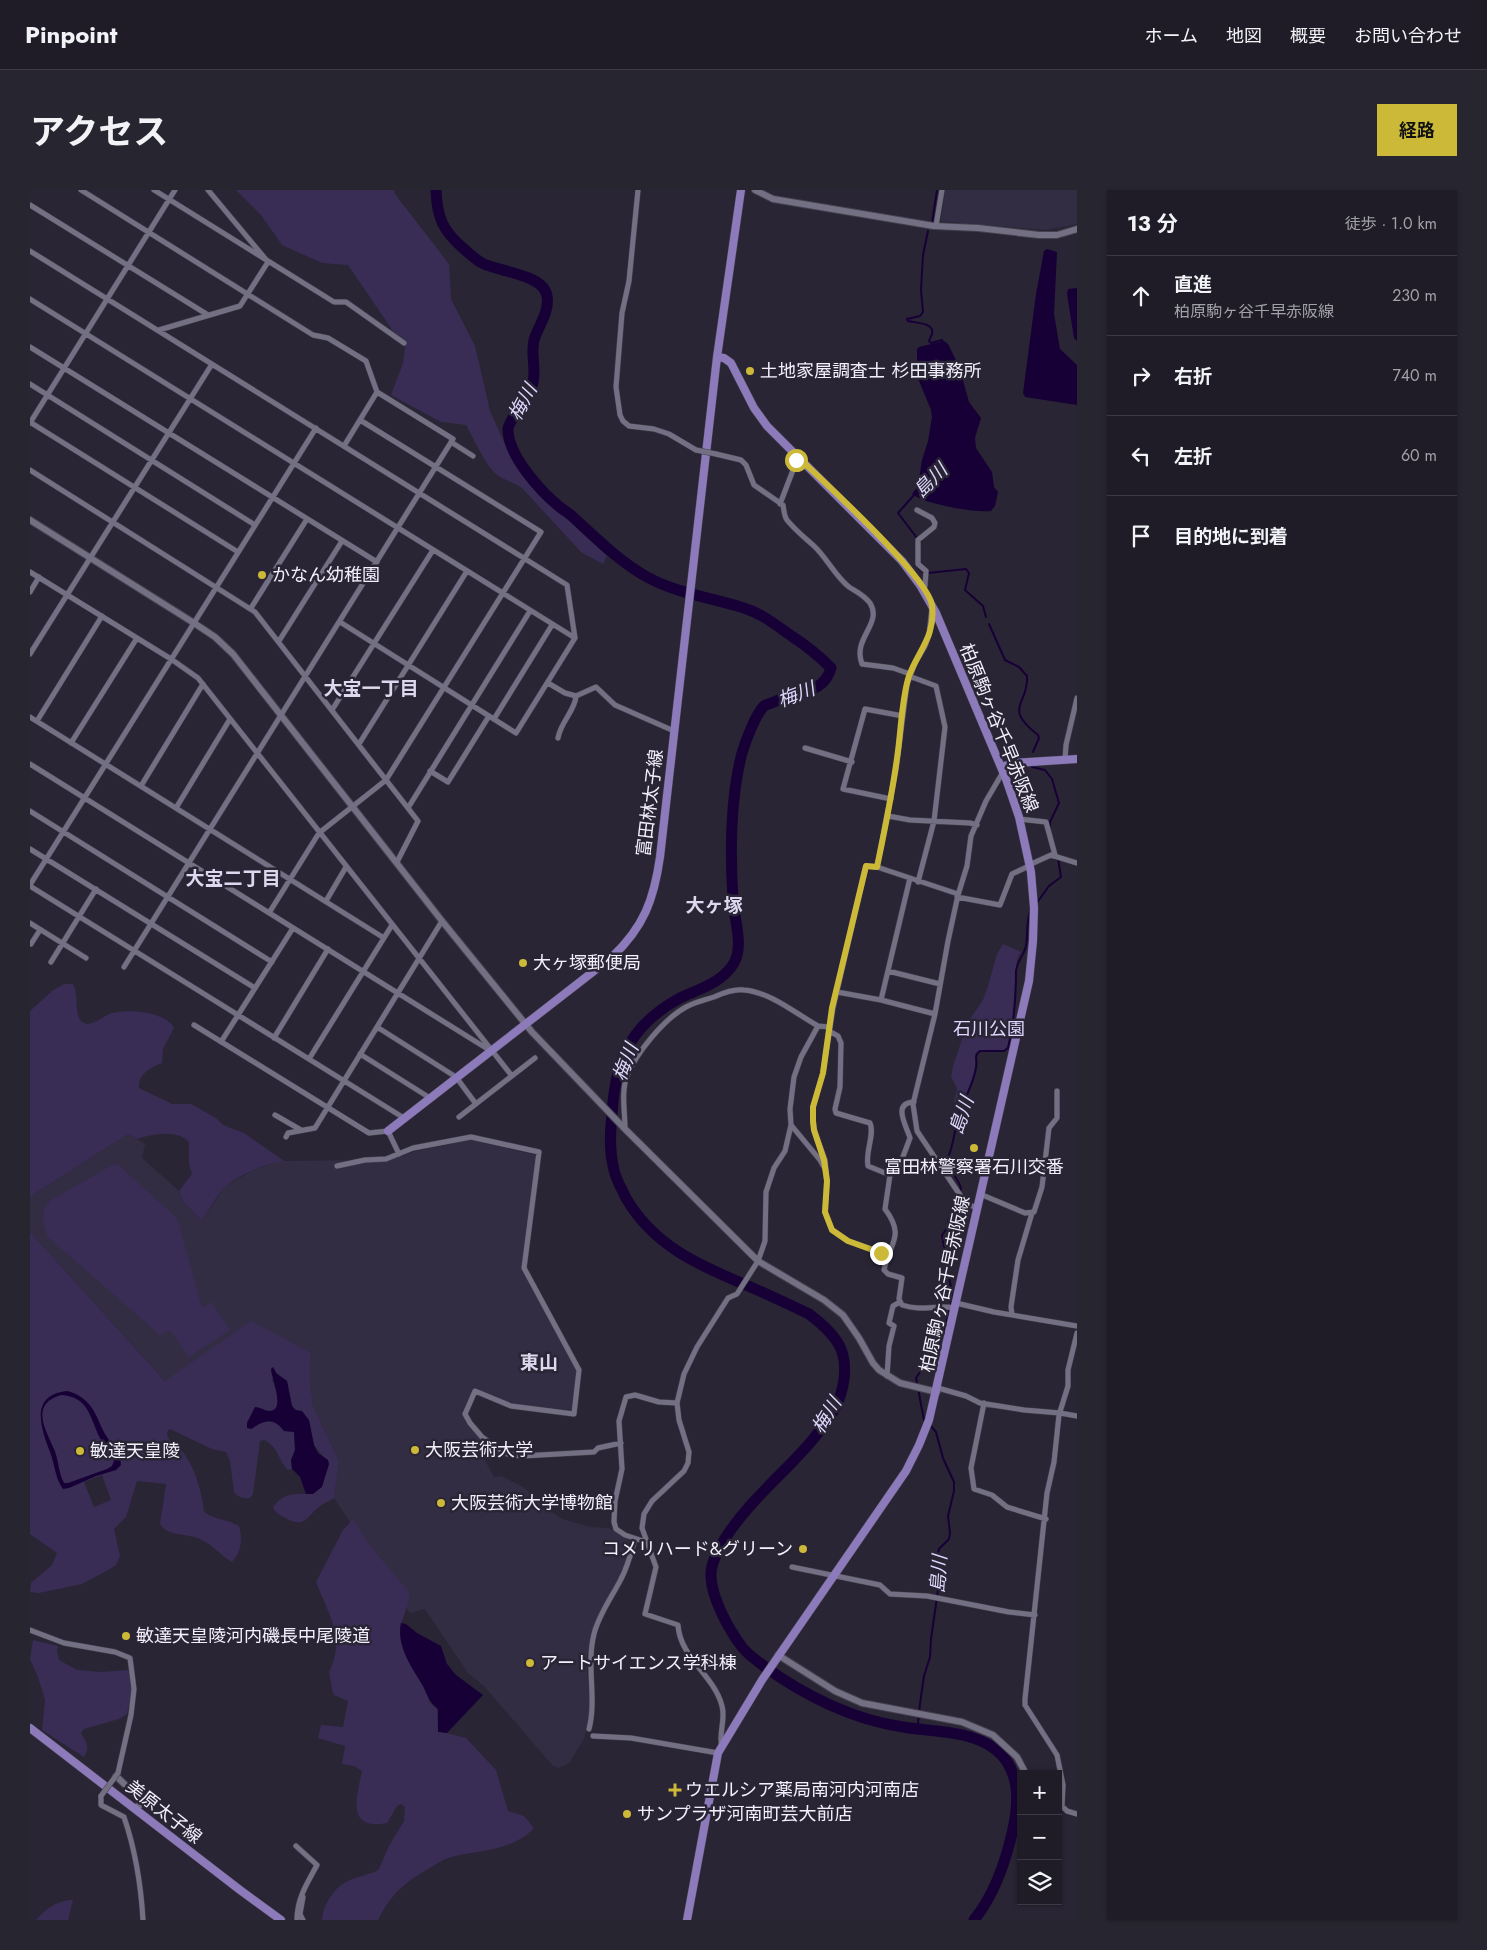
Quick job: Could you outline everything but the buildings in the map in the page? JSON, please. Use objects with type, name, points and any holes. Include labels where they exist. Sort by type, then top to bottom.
[{"type":"main road","points":[[717,358],[741,190]]},
{"type":"main road","name":"柏原駒ヶ谷千早赤阪線","points":[[687,1920],[720,1751],[777,1657],[906,1471],[924,1434],[937,1390],[1029,981],[1034,926],[1029,865],[1020,819],[1002,770],[932,604],[902,561],[760,417],[731,363],[724,358],[717,358]]},
{"type":"main road","name":"富田林太子線","points":[[388,1132],[456,1077],[526,1025],[621,948],[636,930],[645,915],[656,882],[717,358]]},
{"type":"main road","points":[[1002,770],[1014,763],[1077,759]]},
{"type":"main road","name":"美原太子線","points":[[30,1728],[280,1920]]},
{"type":"street","points":[[81,190],[313,335],[328,338],[366,362],[376,392],[453,439],[124,967]]},
{"type":"street","points":[[154,190],[334,302],[346,302],[404,342]]},
{"type":"street","points":[[175,190],[30,423],[238,552]]},
{"type":"street","points":[[208,190],[268,262]]},
{"type":"street","points":[[638,190],[629,281],[622,313],[616,387],[620,415],[629,426],[654,429],[669,434],[696,450],[741,460],[746,465],[754,485],[783,505],[785,518],[804,539],[814,545],[849,586],[859,592],[871,605],[872,625],[860,644],[859,656],[862,664],[893,668],[936,686],[945,727],[934,821],[918,882]]},
{"type":"street","points":[[756,190],[773,200],[936,226],[978,228],[1039,235],[1057,235],[1077,229]]},
{"type":"street","points":[[936,226],[942,190]]},
{"type":"street","points":[[30,205],[208,315]]},
{"type":"street","points":[[30,251],[567,585],[575,638],[516,733],[340,622]]},
{"type":"street","points":[[159,330],[240,306],[268,262]]},
{"type":"street","points":[[30,299],[575,638]]},
{"type":"street","points":[[30,347],[377,562]]},
{"type":"street","points":[[30,654],[212,364]]},
{"type":"street","points":[[30,384],[255,525]]},
{"type":"street","points":[[344,446],[376,392]]},
{"type":"street","points":[[269,913],[319,833],[386,780],[541,532],[360,420]]},
{"type":"street","points":[[316,428],[30,885],[404,1118]]},
{"type":"street","points":[[451,442],[473,456]]},
{"type":"street","points":[[780,504],[798,457]]},
{"type":"street","points":[[30,470],[251,608],[279,641],[418,821],[397,862]]},
{"type":"street","points":[[917,510],[932,518],[935,522],[934,527],[918,540],[918,564],[926,573],[925,586],[922,588]]},
{"type":"street","points":[[251,608],[307,519]]},
{"type":"street","points":[[30,520],[194,622],[233,654],[526,1025],[625,1129],[758,1261],[824,1300],[843,1315],[860,1338],[873,1363],[888,1376],[906,1385],[966,1396],[984,1404],[1024,1410],[1060,1412],[1077,1416]]},
{"type":"street","points":[[279,641],[342,540]]},
{"type":"street","points":[[332,710],[433,550]]},
{"type":"street","points":[[359,744],[467,571]]},
{"type":"street","points":[[30,572],[172,659],[192,673],[203,684],[490,1051],[512,1076]]},
{"type":"street","points":[[30,592],[39,577]]},
{"type":"street","points":[[877,867],[891,799],[909,675],[929,635],[932,604]]},
{"type":"street","points":[[408,808],[530,611]]},
{"type":"street","points":[[37,721],[102,616]]},
{"type":"street","points":[[430,772],[448,782],[552,624]]},
{"type":"street","points":[[71,742],[137,638]]},
{"type":"street","points":[[548,683],[565,693],[576,696],[596,687],[614,705],[674,731]]},
{"type":"street","points":[[141,786],[203,684]]},
{"type":"street","points":[[558,738],[560,727],[576,702],[576,696]]},
{"type":"street","points":[[1065,760],[1066,745],[1077,698]]},
{"type":"street","points":[[891,799],[844,789],[865,709],[903,716]]},
{"type":"street","points":[[30,717],[384,938]]},
{"type":"street","points":[[176,808],[230,719]]},
{"type":"street","points":[[805,748],[852,762]]},
{"type":"street","points":[[30,764],[490,1051]]},
{"type":"street","points":[[977,1208],[967,1204],[957,1192],[917,1131],[914,1102],[935,1014],[971,836],[1002,770]]},
{"type":"street","points":[[30,811],[272,962]]},
{"type":"street","points":[[888,816],[977,825]]},
{"type":"street","points":[[1020,819],[1046,822],[1055,855]]},
{"type":"street","points":[[30,849],[255,988]]},
{"type":"street","points":[[889,1255],[848,1241],[832,1230],[825,1212],[826,1172],[814,1130],[813,1116],[823,1073],[836,992],[866,866],[877,867],[958,895],[1000,905],[1012,874],[1048,855],[1055,855],[1077,863]]},
{"type":"street","points":[[326,902],[346,867]]},
{"type":"street","points":[[881,1000],[910,878]]},
{"type":"street","points":[[51,962],[96,889]]},
{"type":"street","points":[[286,1137],[288,1133],[314,1128],[442,921]]},
{"type":"street","points":[[30,923],[86,958]]},
{"type":"street","points":[[309,1059],[392,925]]},
{"type":"street","points":[[221,1042],[293,928]]},
{"type":"street","points":[[31,944],[40,930]]},
{"type":"street","points":[[274,1038],[328,949]]},
{"type":"street","points":[[888,971],[940,984]]},
{"type":"street","points":[[625,1129],[624,1101],[627,1076],[640,1051],[674,1014],[686,1007],[723,993],[741,989],[755,991],[772,998],[818,1026],[829,1029],[838,1036],[841,1043],[840,1087],[835,1109],[836,1113],[870,1123],[872,1130],[867,1151],[868,1166],[890,1175]]},
{"type":"street","points":[[836,992],[881,1000],[935,1014]]},
{"type":"street","points":[[194,1025],[369,1133],[388,1132],[399,1154]]},
{"type":"street","points":[[593,1736],[631,1738],[720,1751],[722,1705],[713,1687],[682,1645],[678,1625],[645,1614],[656,1567],[642,1528],[644,1514],[652,1501],[684,1471],[688,1463],[689,1452],[679,1420],[677,1403],[684,1374],[697,1347],[728,1298],[739,1291],[758,1261],[765,1242],[766,1192],[774,1168],[785,1151],[791,1125],[790,1109],[794,1077],[805,1048],[818,1026]]},
{"type":"street","points":[[377,1027],[456,1077],[476,1104]]},
{"type":"street","points":[[360,1054],[430,1098]]},
{"type":"street","points":[[459,1117],[535,1058]]},
{"type":"street","points":[[1012,1314],[1011,1308],[1018,1260],[1042,1187],[1049,1128],[1057,1118],[1057,1091]]},
{"type":"street","points":[[914,1102],[906,1103],[900,1112],[910,1138],[910,1143],[898,1170],[890,1175],[885,1209],[895,1224],[895,1232],[884,1270],[888,1274],[902,1278],[899,1299],[902,1305],[927,1309],[956,1305],[1077,1326]]},
{"type":"street","points":[[275,1115],[301,1130]]},
{"type":"street","points":[[791,1125],[820,1160],[826,1172]]},
{"type":"street","points":[[337,1166],[365,1160],[386,1159],[413,1148],[471,1137],[539,1152],[524,1268],[579,1370],[574,1414],[511,1406],[475,1391],[465,1414],[482,1437],[507,1454],[522,1456],[594,1452],[598,1448],[621,1443]]},
{"type":"street","points":[[980,1194],[1025,1213],[1032,1213]]},
{"type":"street","points":[[888,1376],[889,1346],[894,1326],[889,1323],[893,1306],[900,1302]]},
{"type":"street","points":[[1077,1333],[1068,1370],[1068,1386],[1060,1412],[1047,1499],[1025,1705],[1057,1755],[1063,1785],[1062,1806],[1067,1811],[1077,1814]]},
{"type":"street","points":[[646,1542],[625,1535],[616,1529],[614,1522],[615,1501],[622,1469],[619,1421],[626,1397],[635,1395],[659,1402],[677,1403]]},
{"type":"street","points":[[984,1404],[971,1468],[974,1489],[992,1495],[1007,1507],[1046,1519]]},
{"type":"street","points":[[589,1729],[593,1704],[590,1666],[594,1633],[622,1578],[630,1559],[635,1539]]},
{"type":"street","points":[[792,1567],[834,1574],[880,1585],[890,1594],[927,1596],[1000,1610],[1035,1614]]},
{"type":"street","points":[[30,1630],[64,1643],[115,1652],[130,1658],[134,1689],[131,1715],[117,1774],[102,1796],[101,1805],[124,1818],[128,1829],[143,1920]]},
{"type":"street","points":[[777,1657],[835,1691],[862,1703],[962,1722],[993,1735],[1017,1757],[1024,1770]]},
{"type":"street","points":[[117,1774],[141,1800],[142,1804],[134,1808]]},
{"type":"street","points":[[296,1846],[318,1866],[301,1895],[297,1917]]},
{"type":"street","points":[[301,1895],[303,1897],[300,1914],[303,1920]]},
{"type":"shaded area","points":[[945,190],[1077,190],[1077,224],[1046,230],[941,221]]},
{"type":"shaded area","name":"大阪芸術大学","points":[[128,1134],[145,1144],[142,1158],[179,1191],[183,1202],[202,1221],[225,1186],[250,1172],[277,1161],[391,1160],[416,1151],[470,1140],[536,1155],[521,1269],[576,1369],[573,1408],[570,1410],[514,1404],[474,1387],[462,1413],[475,1433],[502,1454],[482,1455],[494,1477],[501,1476],[523,1487],[562,1519],[590,1527],[609,1528],[630,1541],[628,1559],[620,1579],[594,1625],[586,1660],[591,1710],[584,1739],[569,1763],[559,1768],[553,1766],[484,1686],[468,1673],[425,1609],[410,1613],[334,1498],[339,1461],[313,1406],[310,1379],[311,1353],[170,1386],[30,1232],[30,1198],[34,1194]]},
{"type":"green space","points":[[236,190],[394,190],[395,194],[449,264],[451,299],[475,346],[490,411],[509,453],[541,494],[607,556],[603,564],[581,552],[522,488],[502,478],[491,469],[466,425],[441,422],[391,395],[403,363],[406,341],[393,331],[348,265],[322,263],[282,245],[261,215]]},
{"type":"green space","name":"石川公園","points":[[1003,944],[1021,952],[1017,963],[1010,1041],[1004,1050],[979,1050],[975,1054],[972,1083],[959,1110],[954,1102],[957,1089],[951,1076],[954,1063],[968,1022],[983,1000],[997,954]]},
{"type":"green space","points":[[64,984],[73,984],[79,1018],[84,1023],[88,1024],[109,1014],[125,1011],[144,1012],[169,1022],[174,1028],[163,1049],[162,1063],[143,1075],[139,1088],[172,1104],[191,1104],[216,1118],[223,1125],[244,1133],[284,1161],[261,1167],[229,1184],[218,1196],[202,1221],[183,1202],[179,1191],[192,1174],[189,1164],[189,1142],[178,1135],[171,1134],[157,1134],[137,1139],[128,1134],[30,1198],[30,1011],[52,991]]},
{"type":"green space","points":[[114,1164],[118,1165],[177,1218],[202,1308],[211,1302],[230,1330],[189,1357],[170,1330],[160,1335],[48,1237],[43,1214],[50,1201]]},
{"type":"green space","points":[[30,1232],[165,1381],[251,1321],[311,1353],[310,1379],[313,1406],[339,1461],[334,1498],[320,1506],[305,1520],[301,1522],[291,1521],[279,1514],[273,1507],[287,1496],[306,1494],[325,1475],[329,1464],[314,1445],[309,1420],[292,1406],[287,1381],[277,1373],[272,1380],[278,1398],[277,1407],[275,1410],[268,1411],[255,1407],[247,1423],[251,1429],[269,1421],[284,1431],[294,1432],[295,1450],[291,1460],[292,1469],[288,1470],[273,1446],[264,1440],[260,1441],[253,1494],[250,1498],[241,1497],[234,1492],[230,1461],[226,1452],[212,1449],[170,1429],[167,1432],[169,1440],[183,1452],[193,1469],[200,1489],[204,1511],[210,1516],[239,1526],[240,1546],[232,1562],[204,1541],[168,1531],[160,1524],[166,1484],[137,1481],[126,1517],[114,1529],[120,1556],[116,1565],[82,1584],[39,1593],[30,1592],[31,1583],[52,1565],[57,1553],[30,1534]],"holes":[[[102,1475],[111,1500],[94,1507],[84,1482]]]},
{"type":"green space","points":[[353,1519],[369,1545],[409,1592],[400,1628],[430,1703],[437,1709],[438,1731],[466,1738],[496,1770],[508,1811],[524,1816],[534,1828],[515,1842],[504,1846],[441,1861],[412,1879],[399,1890],[388,1903],[378,1920],[322,1920],[327,1903],[338,1888],[351,1880],[379,1869],[389,1846],[404,1821],[405,1807],[401,1804],[397,1806],[387,1823],[374,1824],[365,1822],[359,1817],[357,1801],[362,1771],[354,1766],[342,1764],[345,1746],[318,1738],[321,1725],[343,1727],[348,1701],[334,1695],[332,1690],[329,1672],[334,1659],[336,1637],[330,1616],[316,1582],[343,1530]]},
{"type":"green space","points":[[33,1640],[58,1646],[59,1660],[77,1670],[101,1672],[128,1670],[132,1691],[127,1714],[119,1719],[84,1729],[81,1733],[87,1748],[84,1757],[42,1730],[45,1700],[30,1659]]},
{"type":"green space","points":[[73,1900],[68,1920],[36,1920],[50,1907]]},
{"type":"water","points":[[1047,249],[1057,252],[1054,314],[1060,349],[1077,365],[1077,405],[1025,397],[1023,393],[1036,294],[1044,251]]},
{"type":"water","points":[[1077,288],[1077,341],[1074,338],[1067,294],[1068,289]]},
{"type":"water","points":[[944,341],[948,344],[959,366],[969,402],[981,418],[975,438],[976,448],[992,472],[994,487],[998,492],[995,506],[991,511],[974,511],[950,507],[918,498],[912,494],[918,486],[932,417],[917,376],[917,349]]},
{"type":"water","points":[[273,1367],[277,1374],[287,1381],[292,1406],[295,1410],[302,1411],[309,1420],[314,1445],[318,1453],[328,1460],[329,1464],[322,1487],[313,1494],[306,1494],[300,1477],[292,1469],[291,1460],[295,1450],[294,1432],[284,1431],[269,1421],[251,1429],[247,1428],[247,1423],[255,1407],[270,1411],[275,1409],[277,1405],[277,1393],[271,1369]]},
{"type":"water","points":[[67,1391],[73,1393],[90,1406],[119,1456],[121,1465],[116,1470],[63,1489],[57,1476],[41,1422],[43,1405],[47,1399],[55,1394]],"holes":[[[61,1395],[77,1399],[87,1409],[100,1438],[114,1461],[112,1466],[107,1469],[64,1483],[56,1453],[42,1418],[46,1404],[51,1399]]]},
{"type":"water","points":[[401,1623],[406,1624],[417,1633],[441,1646],[447,1664],[456,1675],[483,1695],[447,1733],[438,1732],[438,1709],[429,1699],[406,1656],[401,1640]]},
{"type":"waterway","name":"梅川","points":[[436,190],[442,223],[457,242],[482,263],[529,278],[538,283],[544,289],[547,296],[547,308],[533,346],[533,383],[508,428],[513,450],[535,483],[608,549],[637,571],[658,583],[744,608],[757,614],[803,644],[831,668],[823,683],[809,691],[764,706],[747,738],[737,774],[732,828],[731,864],[738,940],[737,956],[734,963],[723,976],[710,985],[665,1007],[634,1036],[623,1057],[617,1079],[613,1102],[610,1142],[611,1156],[616,1177],[626,1198],[649,1229],[663,1241],[678,1252],[711,1270],[809,1314],[823,1325],[841,1349],[845,1371],[841,1394],[835,1408],[811,1442],[752,1504],[726,1537],[713,1561],[711,1577],[714,1595],[722,1614],[742,1647],[780,1678],[813,1697],[848,1713],[885,1724],[974,1738],[995,1749],[1003,1757],[1009,1766],[1016,1786],[1015,1819],[999,1877],[988,1899],[974,1920]]},
{"type":"waterway","name":"島川","points":[[932,223],[937,190]]},
{"type":"waterway","name":"島川","points":[[928,231],[923,255],[921,290],[923,312],[920,316],[907,319],[908,321],[930,327],[932,334],[929,341],[931,343],[942,340],[943,342]]},
{"type":"waterway","name":"島川","points":[[915,494],[898,513],[917,538]]},
{"type":"waterway","name":"島川","points":[[916,565],[923,572],[928,573],[966,569],[969,573],[965,590],[983,606],[986,617]]},
{"type":"waterway","name":"島川","points":[[989,624],[1005,660],[1019,667],[1027,676],[1027,686],[1019,712],[1027,726],[1038,735],[1039,738],[1033,752]]},
{"type":"waterway","name":"島川","points":[[1032,767],[1045,770],[1052,779],[1059,803],[1050,822],[1050,828]]},
{"type":"waterway","name":"島川","points":[[1036,904],[1049,886],[1061,877],[1058,858]]},
{"type":"waterway","name":"島川","points":[[924,1420],[916,1378],[941,1340],[951,1305],[952,1294],[942,1235],[948,1227],[948,1221],[961,1188],[947,1160],[959,1115],[975,1074],[977,1055],[980,1051],[1004,1051],[1008,1048],[1014,1010],[1016,971],[1026,946],[1030,912]]},
{"type":"waterway","name":"島川","points":[[921,1730],[918,1723],[920,1704],[924,1676],[930,1657],[938,1590],[936,1561],[939,1549],[949,1539],[948,1516],[954,1491],[954,1482],[943,1458],[936,1432],[930,1425]]},
{"type":"place","name":"土地家屋調査士 杉田事務所","points":[[750,371]]},
{"type":"place","name":"かなん幼稚園","points":[[262,575]]},
{"type":"place","name":"大ヶ塚郵便局","points":[[523,963]]},
{"type":"place","name":"富田林警察署石川交番","points":[[974,1148]]},
{"type":"place","name":"大阪芸術大学","points":[[415,1450]]},
{"type":"place","name":"敏達天皇陵","points":[[80,1451]]},
{"type":"place","name":"大阪芸術大学博物館","points":[[441,1503]]},
{"type":"place","name":"コメリハード&グリーン","points":[[803,1549]]},
{"type":"place","name":"敏達天皇陵河内磯長中尾陵道","points":[[126,1636]]},
{"type":"place","name":"アートサイエンス学科棟","points":[[530,1663]]},
{"type":"place","name":"ウエルシア薬局南河内河南店","points":[[675,1790]]},
{"type":"place","name":"サンプラザ河南町芸大前店","points":[[627,1814]]},
{"type":"district","name":"大宝一丁目","points":[[371,688]]},
{"type":"district","name":"大宝二丁目","points":[[233,878]]},
{"type":"district","name":"大ヶ塚","points":[[714,905]]},
{"type":"district","name":"東山","points":[[539,1362]]},
{"type":"route","points":[[796,460],[798,457],[902,561],[912,572],[932,604],[929,635],[907,684],[896,769],[877,867],[866,866],[832,1008],[823,1073],[813,1107],[814,1130],[824,1160],[827,1181],[824,1204],[825,1212],[832,1230],[848,1241],[881,1253]]}]
